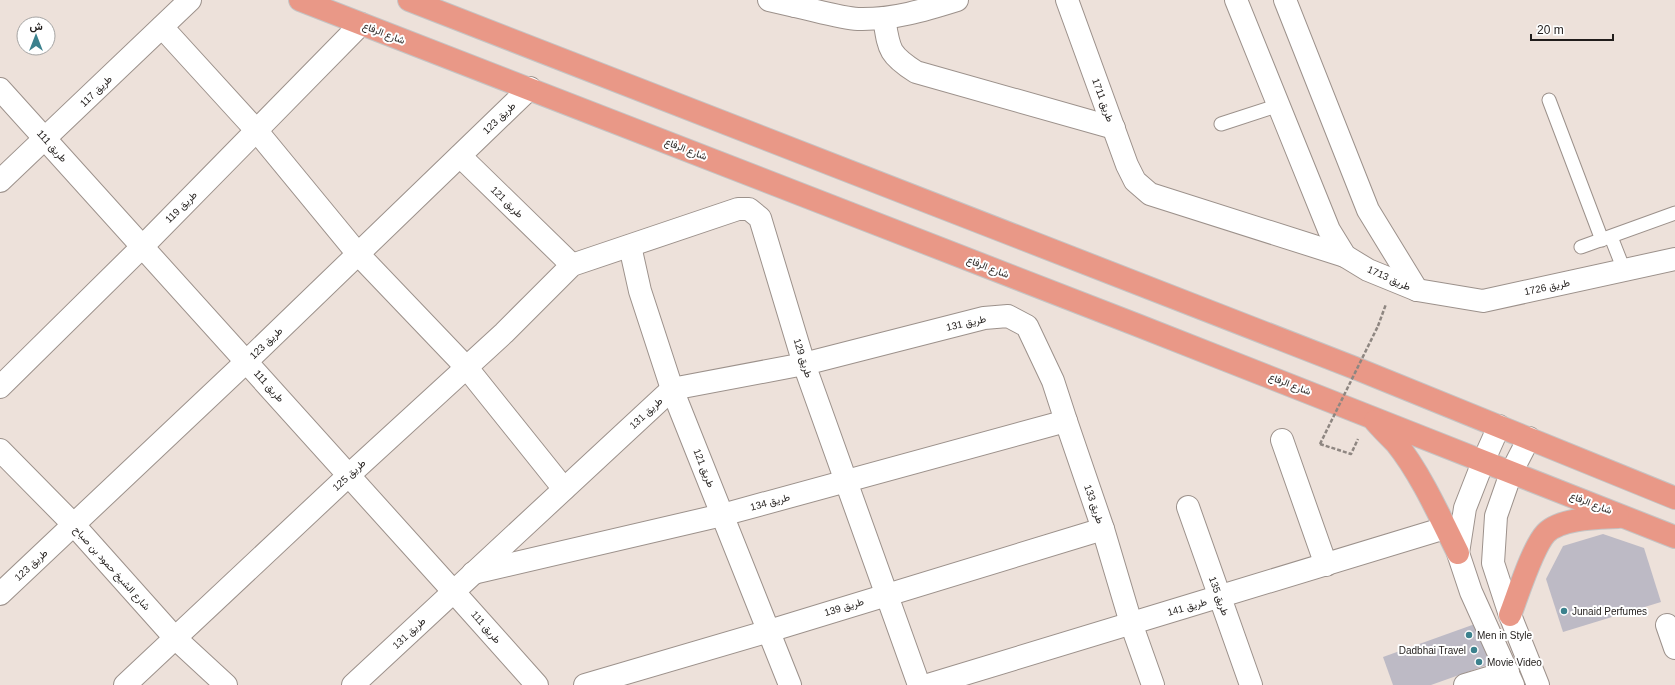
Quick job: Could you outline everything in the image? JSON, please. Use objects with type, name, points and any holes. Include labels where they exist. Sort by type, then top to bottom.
[{"type":"main road","name":"شارع الرفاع","points":[[300,0],[530,88],[1370,416],[1675,537]]},
{"type":"main road","points":[[409,0],[1345,364],[1675,498]]},
{"type":"main road","points":[[1370,416],[1396,444],[1434,504],[1458,553]]},
{"type":"main road","points":[[1510,615],[1531,562],[1540,542],[1547,532],[1559,525],[1587,518],[1627,517]]},
{"type":"street","name":"طريق 117","points":[[0,181],[46,139],[190,0]]},
{"type":"street","points":[[768,0],[794,3],[857,19],[884,18],[915,6],[957,0]]},
{"type":"street","name":"طريق 1711","points":[[1067,0],[1127,165],[1135,181],[1150,194],[1345,256]]},
{"type":"street","name":"طريق 1713","points":[[1236,0],[1329,230],[1345,256],[1368,270],[1417,290]]},
{"type":"street","name":"طريق 1713","points":[[1285,0],[1368,210],[1417,290]]},
{"type":"street","points":[[884,18],[889,49],[900,62],[916,72],[1114,128]]},
{"type":"street","name":"طريق 119","points":[[0,387],[142,246],[361,24]]},
{"type":"street","points":[[162,27],[256,130],[358,254],[466,368],[564,489]]},
{"type":"street","name":"طريق 123","points":[[0,594],[247,361],[530,88]]},
{"type":"street","name":"طريق 111","points":[[0,89],[454,590],[537,685]]},
{"type":"street","name":"طريق 121","points":[[460,156],[572,265]]},
{"type":"street","name":"طريق 129","points":[[572,265],[738,209],[749,209],[760,218],[804,364],[920,685]]},
{"type":"street","name":"طريق 121","points":[[630,246],[640,291],[672,389],[790,685]]},
{"type":"street","name":"طريق 1726","points":[[1417,290],[1484,301],[1675,259]]},
{"type":"street","name":"طريق 125","points":[[125,685],[349,475],[504,333],[572,265]]},
{"type":"street","name":"طريق 131","points":[[353,685],[672,389],[804,364],[984,318],[1008,316],[1027,326]]},
{"type":"street","name":"طريق 133","points":[[1027,326],[1053,381],[1103,529],[1131,623],[1153,685]]},
{"type":"street","name":"طريق 134","points":[[472,573],[722,515],[1066,421]]},
{"type":"street","points":[[1465,685],[1511,678],[1471,592],[1458,553],[1465,508],[1499,426]]},
{"type":"street","points":[[1529,438],[1511,472],[1496,516],[1493,563],[1510,615],[1538,685]]},
{"type":"street","points":[[1282,440],[1326,565]]},
{"type":"street","name":"شارع الشيخ حمود بن صباح","points":[[0,450],[74,525],[175,638],[226,685]]},
{"type":"street","name":"طريق 135","points":[[1188,507],[1251,685]]},
{"type":"street","name":"طريق 141","points":[[928,685],[1131,623],[1219,598],[1445,528]]},
{"type":"street","name":"طريق 139","points":[[585,685],[1103,529]]},
{"type":"street","points":[[1667,625],[1675,648]]},
{"type":"lane","points":[[1549,100],[1606,238],[1624,270]]},
{"type":"lane","points":[[1221,124],[1279,104]]},
{"type":"lane","points":[[1581,247],[1675,214]]},
{"type":"path","points":[[1351,454],[1320,444],[1384,312]]},
{"type":"building","points":[[1603,534],[1644,548],[1661,602],[1563,632],[1546,579],[1563,546]]},
{"type":"building","points":[[1475,624],[1490,664],[1431,685],[1393,685],[1383,657]]},
{"type":"place","name":"Junaid Perfumes","points":[[1564,611]]},
{"type":"place","name":"Men in Style","points":[[1469,635]]},
{"type":"place","name":"Dadbhai Travel","points":[[1474,650]]},
{"type":"place","name":"Movie Video","points":[[1479,662]]}]
